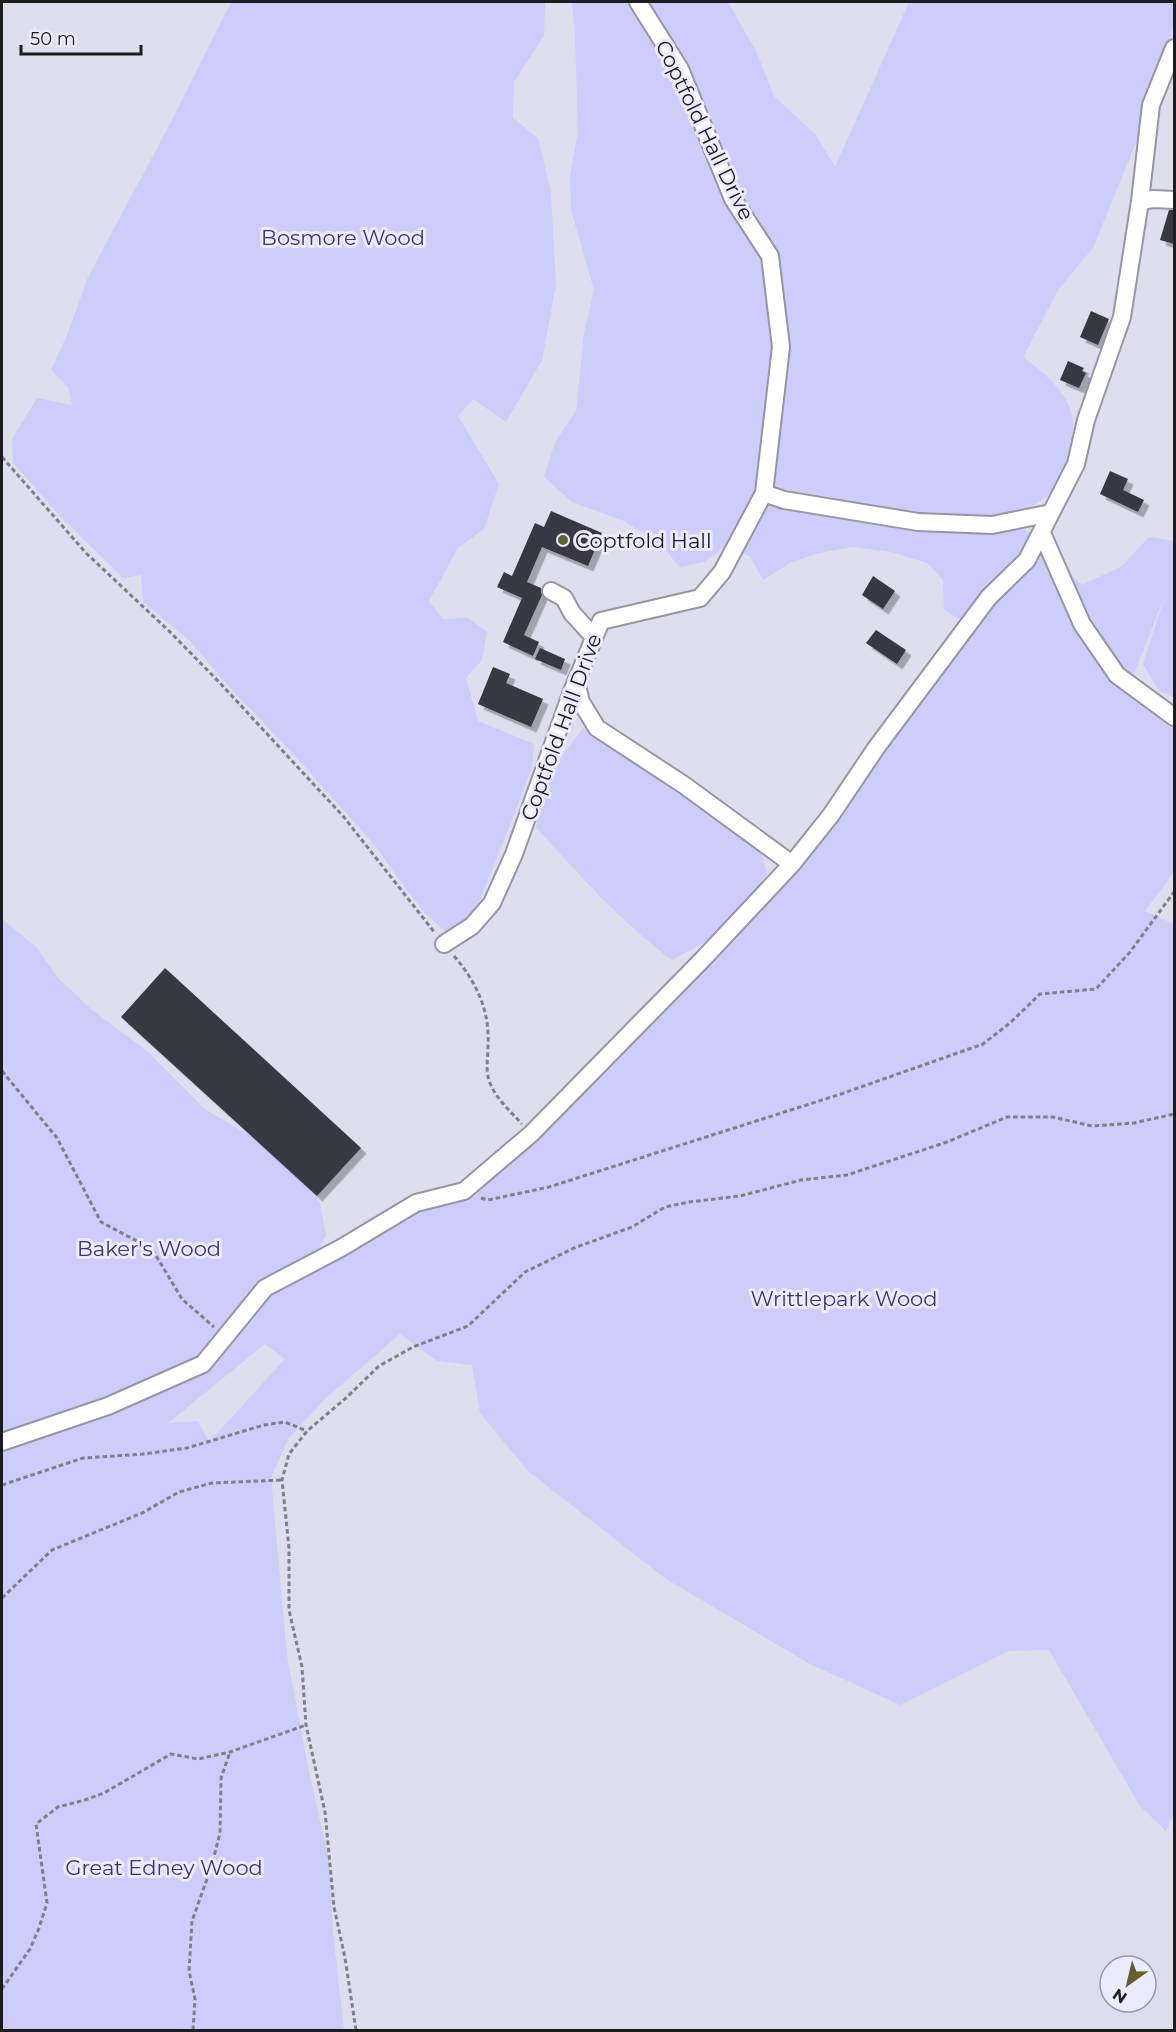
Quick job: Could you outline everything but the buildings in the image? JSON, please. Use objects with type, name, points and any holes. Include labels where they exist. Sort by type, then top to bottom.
[{"type":"lane","name":"Coptfold Hall Drive","points":[[444,944],[472,926],[492,903],[514,854],[576,681],[601,621],[700,598],[722,572],[764,493],[781,347],[770,256],[733,199],[680,69],[638,2]]},
{"type":"lane","points":[[2,1442],[108,1406],[203,1364],[265,1288],[341,1248],[416,1203],[464,1191],[531,1134],[703,960],[792,864],[831,815],[876,748],[989,597],[1027,560],[1076,464],[1086,420],[1122,317],[1140,201],[1151,105],[1170,72],[1174,48]]},
{"type":"lane","points":[[1140,201],[1174,200]]},
{"type":"lane","points":[[764,493],[784,500],[918,522],[992,525],[1051,513]]},
{"type":"lane","points":[[1042,533],[1082,624],[1117,675],[1174,717]]},
{"type":"lane","points":[[551,591],[564,598],[572,613],[594,637]]},
{"type":"lane","points":[[576,681],[581,702],[597,728],[684,785],[792,864]]},
{"type":"path","points":[[2,457],[86,553],[219,682],[343,816],[458,960],[483,1001],[488,1031],[489,1082],[500,1101],[531,1134]]},
{"type":"path","points":[[464,1191],[488,1200],[549,1187],[841,1094],[983,1044],[1010,1023],[1040,994],[1096,989],[1130,952],[1174,892]]},
{"type":"path","points":[[2,1071],[57,1138],[101,1222],[152,1248],[182,1299],[225,1337]]},
{"type":"path","points":[[356,2031],[345,1958],[334,1907],[325,1812],[306,1725],[302,1667],[289,1610],[289,1548],[282,1480],[289,1454],[307,1431],[346,1398],[379,1365],[413,1347],[468,1326],[525,1272],[574,1248],[632,1227],[665,1207],[740,1196],[801,1180],[847,1175],[947,1142],[1007,1117],[1053,1117],[1092,1126],[1134,1123],[1174,1114]]},
{"type":"path","points":[[2,1485],[83,1458],[187,1448],[264,1425],[285,1422],[307,1431]]},
{"type":"path","points":[[2,1598],[52,1550],[142,1513],[179,1492],[212,1483],[282,1480]]},
{"type":"path","points":[[2,1989],[30,1949],[47,1903],[36,1824],[58,1807],[104,1793],[171,1754],[198,1759],[230,1752],[306,1725]]},
{"type":"path","points":[[193,2031],[195,1999],[189,1971],[192,1921],[212,1868],[220,1833],[221,1778],[230,1752]]},
{"type":"green space","name":"Bosmore Wood","points":[[231,2],[545,2],[544,36],[514,82],[513,118],[538,138],[551,192],[556,285],[542,360],[506,422],[473,399],[458,416],[499,484],[484,529],[458,548],[429,601],[443,619],[468,618],[487,632],[482,660],[466,678],[478,721],[534,744],[532,767],[474,914],[446,932],[427,915],[408,892],[376,847],[190,641],[143,602],[141,575],[123,578],[63,519],[13,463],[12,439],[37,398],[72,405],[68,387],[51,370],[67,335],[88,277],[171,122]]},
{"type":"green space","points":[[572,2],[728,2],[756,51],[774,96],[816,135],[835,167],[909,2],[1174,2],[1174,25],[1140,133],[1093,248],[1058,290],[1023,357],[1054,384],[1071,411],[1073,431],[1065,470],[1052,491],[1027,510],[1023,529],[1033,535],[1021,556],[961,620],[944,610],[943,580],[927,563],[892,552],[852,547],[819,553],[790,563],[763,580],[750,556],[723,548],[704,562],[679,567],[662,545],[624,521],[572,502],[544,477],[555,442],[576,411],[584,334],[594,290],[571,210],[570,176],[578,132]]},
{"type":"green space","name":"Writtlepark Wood","points":[[1149,537],[1174,541],[1174,698],[1158,689],[1143,664],[1166,593],[1128,689],[1174,722],[1174,872],[1145,911],[1174,924],[1174,1813],[1166,1831],[1140,1806],[1049,1650],[1008,1651],[900,1705],[810,1664],[666,1579],[528,1471],[480,1413],[472,1365],[437,1361],[400,1334],[326,1398],[288,1439],[271,1478],[287,1655],[310,1777],[329,1860],[333,1933],[344,2030],[2,2030],[2,919],[37,948],[58,978],[92,1010],[147,1051],[206,1110],[288,1158],[320,1203],[326,1235],[304,1275],[429,1203],[458,1201],[577,1102],[654,1013],[781,886],[836,825],[860,781],[1004,590],[1044,552],[1082,585],[1122,566]],"holes":[[[265,1344],[285,1359],[209,1442],[198,1421],[168,1423]]]},
{"type":"green space","points":[[583,728],[631,757],[761,853],[767,873],[753,895],[709,940],[672,960],[618,914],[536,827],[546,777]]},
{"type":"place","name":"Coptfold Hall","points":[[563,540]]},
{"type":"park label","name":"Baker's Wood","points":[[149,1248]]},
{"type":"park label","name":"Great Edney Wood","points":[[164,1867]]}]
